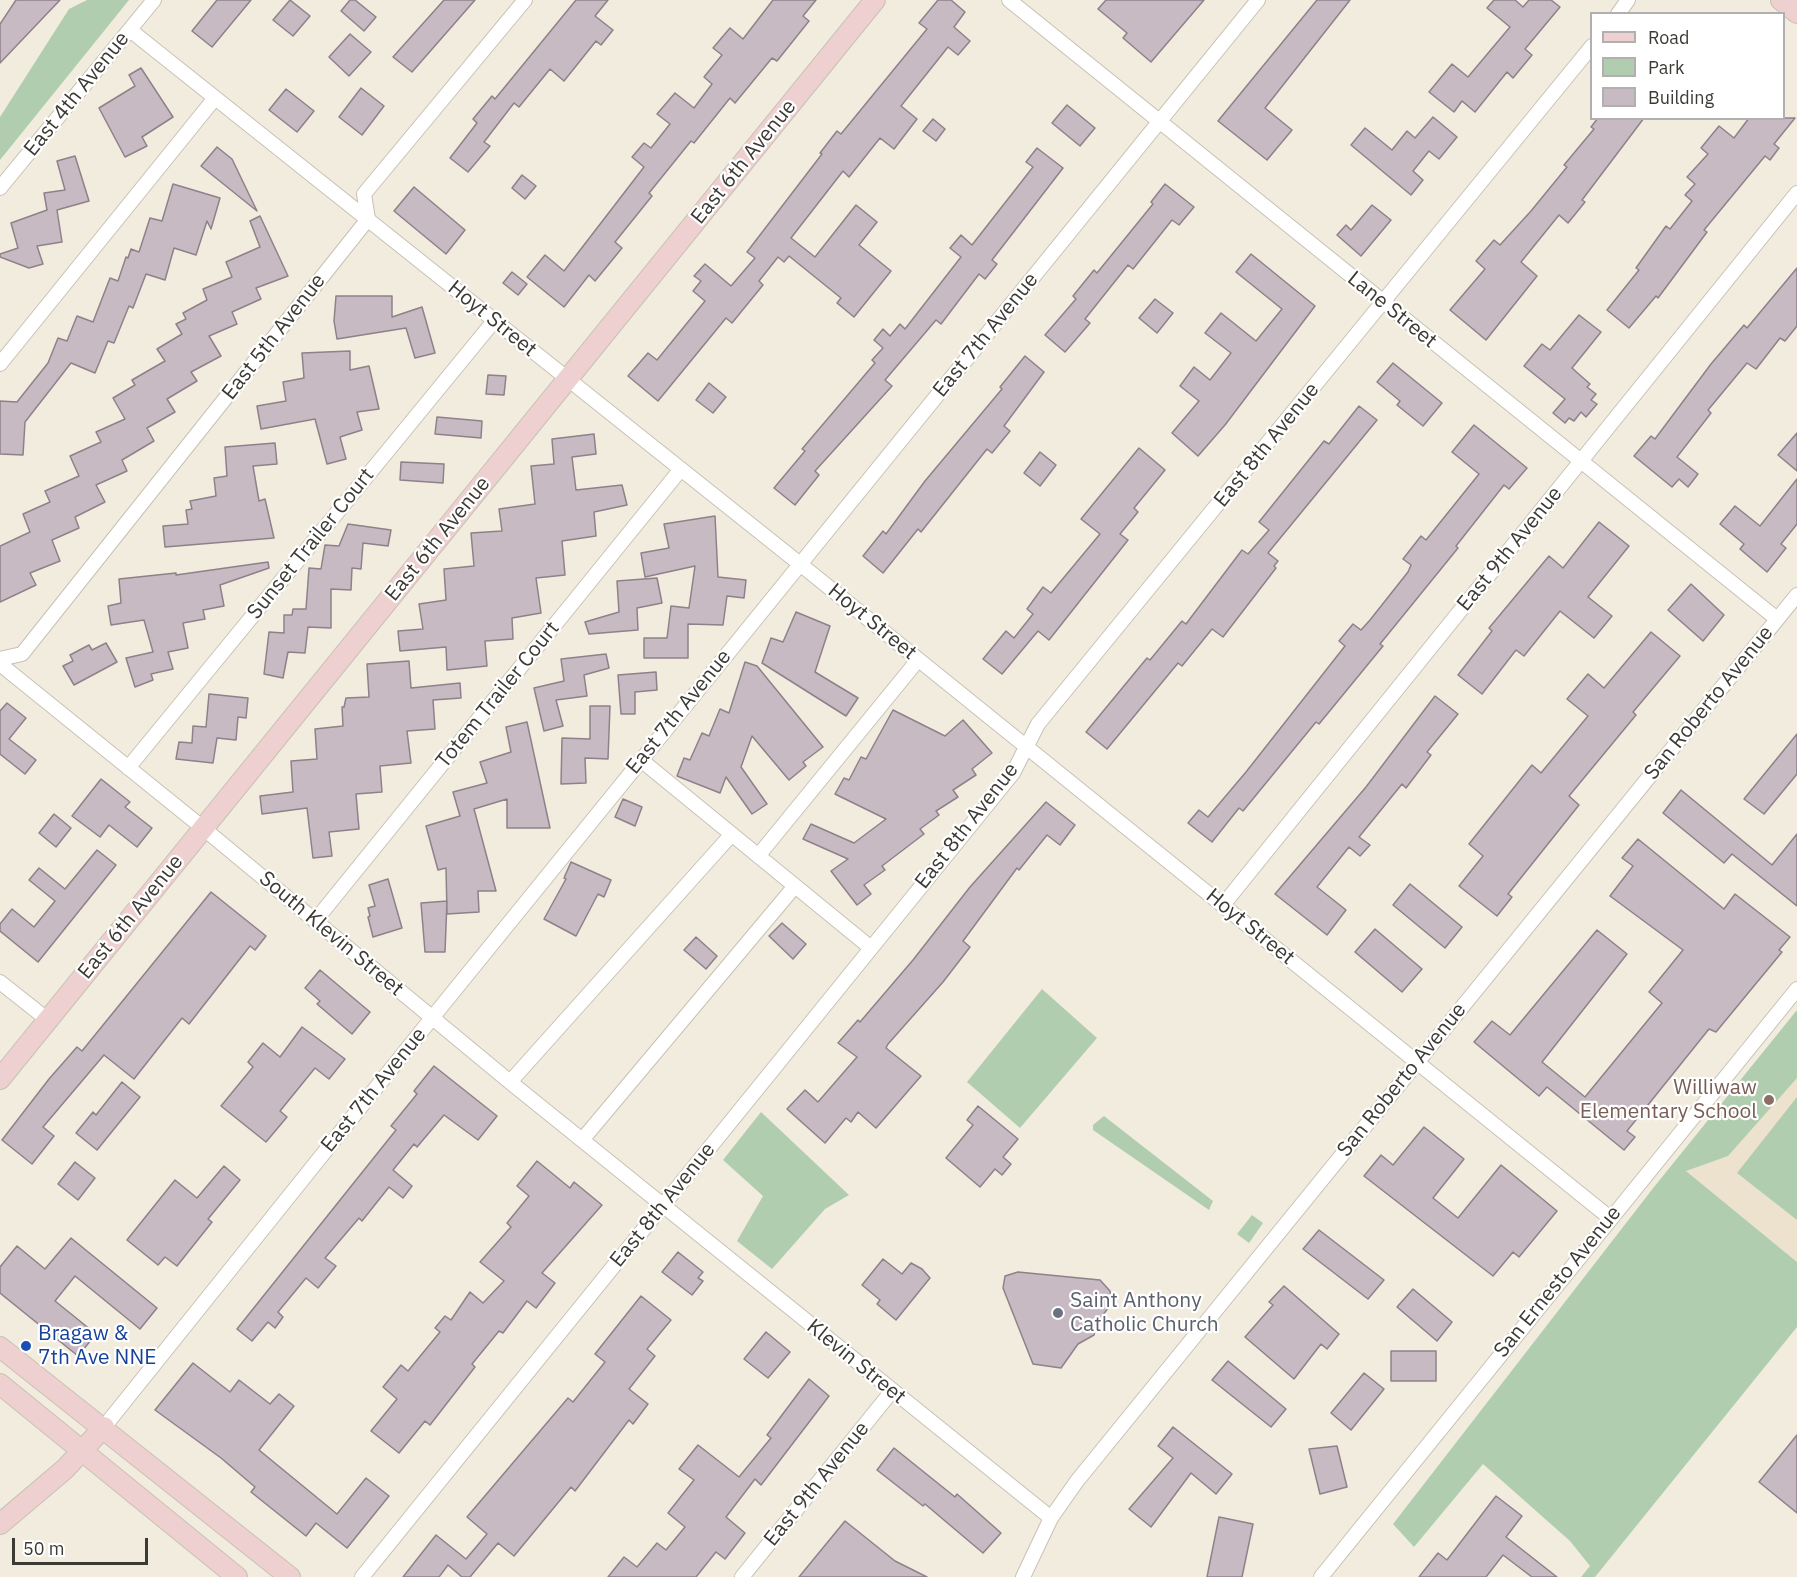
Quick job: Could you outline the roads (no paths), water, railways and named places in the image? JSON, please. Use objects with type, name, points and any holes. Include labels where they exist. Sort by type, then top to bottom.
[{"type":"street","name":"East 4th Avenue","points":[[0,188],[154,0]]},
{"type":"street","points":[[368,219],[364,195],[525,0]]},
{"type":"street","name":"East 6th Avenue","points":[[0,1079],[875,0]]},
{"type":"street","name":"Lane Street","points":[[1009,0],[1160,120],[1383,304],[1777,619]]},
{"type":"street","name":"East 7th Avenue","points":[[104,1427],[432,1018],[1258,0]]},
{"type":"street","points":[[1781,0],[1797,13]]},
{"type":"street","name":"Hoyt Street","points":[[130,30],[800,564],[1610,1218]]},
{"type":"street","name":"East 8th Avenue","points":[[362,1577],[1013,773],[1038,724],[1590,48]]},
{"type":"street","points":[[0,364],[216,98]]},
{"type":"street","name":"East 9th Avenue","points":[[1223,905],[1797,193]]},
{"type":"street","name":"East 5th Avenue","points":[[0,659],[22,654],[368,219]]},
{"type":"street","name":"Sunset Trailer Court","points":[[128,768],[494,321]]},
{"type":"street","name":"Totem Trailer Court","points":[[315,921],[681,469]]},
{"type":"street","name":"San Roberto Avenue","points":[[1023,1577],[1051,1518],[1077,1481],[1797,595]]},
{"type":"street","points":[[758,856],[918,660]]},
{"type":"street","name":"South Klevin Street","points":[[0,664],[663,1205]]},
{"type":"street","points":[[641,760],[871,948]]},
{"type":"street","points":[[510,1082],[732,834]]},
{"type":"street","points":[[582,1140],[795,886]]},
{"type":"street","points":[[0,982],[48,1020]]},
{"type":"street","name":"San Ernesto Avenue","points":[[1321,1577],[1797,989]]},
{"type":"street","name":"Klevin Street","points":[[663,1205],[1051,1518]]},
{"type":"street","points":[[0,1347],[104,1427],[290,1577]]},
{"type":"street","points":[[0,1384],[237,1577]]},
{"type":"street","name":"East 9th Avenue","points":[[742,1577],[892,1391]]},
{"type":"street","points":[[0,1524],[82,1452],[104,1427]]},
{"type":"place","name":"Williwaw Elementary School","points":[[1769,1100]]},
{"type":"place","name":"Saint Anthony Catholic Church","points":[[1058,1313]]},
{"type":"place","name":"Bragaw & 7th Ave NNE","points":[[26,1346]]}]
